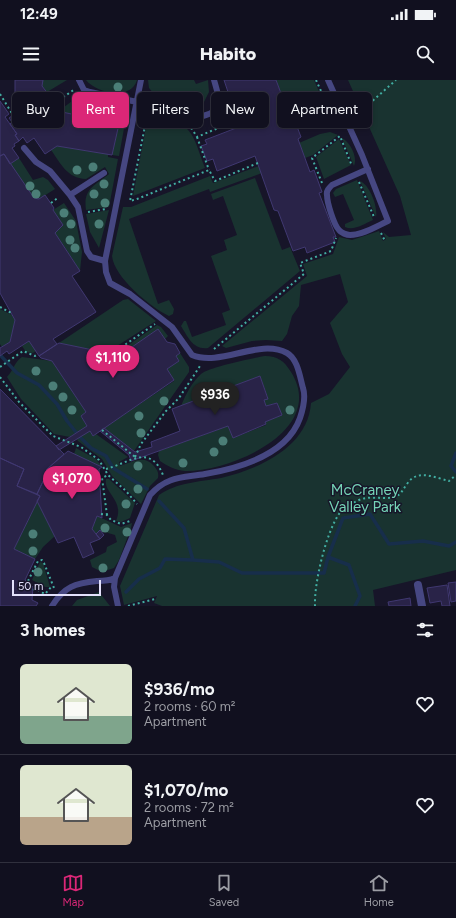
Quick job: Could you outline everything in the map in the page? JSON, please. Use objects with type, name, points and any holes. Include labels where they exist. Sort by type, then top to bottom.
[{"type":"street","points":[[418,585],[422,606]]},
{"type":"lane","points":[[139,92],[141,80]]},
{"type":"lane","points":[[203,116],[213,113],[219,104],[220,99],[214,80]]},
{"type":"lane","points":[[328,80],[333,92]]},
{"type":"lane","points":[[77,82],[84,90],[137,103],[106,261],[106,272],[110,283],[130,294],[172,327],[192,355],[205,359],[257,350],[275,350],[286,352],[294,360],[305,393],[298,425],[290,436],[273,451],[254,462],[163,482],[150,495],[115,578],[114,587],[118,606]]},
{"type":"lane","points":[[349,128],[368,169],[388,221],[361,233],[351,235],[345,234],[339,230],[331,213],[326,194],[332,185],[368,169]]},
{"type":"lane","points":[[24,148],[36,162],[50,171],[70,195],[79,212],[87,251],[91,257],[106,261]]},
{"type":"lane","points":[[70,195],[104,173]]},
{"type":"lane","points":[[52,606],[59,594],[69,587],[79,583],[110,581],[115,578]]},
{"type":"path","points":[[316,80],[321,91]]},
{"type":"path","points":[[372,101],[396,80]]},
{"type":"path","points":[[77,82],[76,89],[78,92]]},
{"type":"path","points":[[64,97],[76,89]]},
{"type":"path","points":[[0,94],[12,113]]},
{"type":"path","points":[[130,201],[145,128]]},
{"type":"path","points":[[191,128],[197,137],[209,170],[215,181],[258,163]]},
{"type":"path","points":[[197,137],[218,128]]},
{"type":"path","points":[[326,180],[322,184],[312,158],[340,136],[352,166],[346,169]]},
{"type":"path","points":[[125,202],[137,199],[209,170]]},
{"type":"path","points":[[358,181],[374,217]]},
{"type":"path","points":[[79,212],[111,208]]},
{"type":"path","points":[[381,231],[385,241]]},
{"type":"path","points":[[135,457],[141,444],[166,411],[179,398],[205,359],[216,347],[304,274],[300,263],[331,251],[337,236]]},
{"type":"path","points":[[0,307],[13,314]]},
{"type":"path","points":[[113,353],[162,319]]},
{"type":"path","points":[[0,367],[23,351],[34,356],[38,354]]},
{"type":"path","points":[[0,377],[19,402],[53,436],[80,447],[99,460],[107,468],[108,475],[126,490],[143,513]]},
{"type":"path","points":[[102,430],[135,457]]},
{"type":"path","points":[[107,468],[129,461],[135,457],[145,456],[159,467],[164,475],[163,482]]},
{"type":"path","points":[[108,475],[102,478],[107,515],[111,520],[121,524],[130,521],[133,516]]},
{"type":"path","points":[[315,606],[315,596],[321,566],[332,526],[340,513],[348,506],[360,500],[374,497],[395,497],[403,492],[408,482],[414,477],[423,475],[449,481],[456,476]]},
{"type":"path","points":[[135,510],[138,505]]},
{"type":"path","points":[[101,514],[107,515]]},
{"type":"path","points":[[28,582],[38,560],[40,560],[44,563],[52,586],[59,594]]},
{"type":"path","points":[[33,590],[36,589],[45,594],[52,586]]},
{"type":"path","points":[[128,606],[155,599]]},
{"type":"green space","points":[[43,80],[67,80],[47,92],[42,86]]},
{"type":"green space","points":[[86,80],[137,80],[133,87],[124,92],[109,92],[91,85]]},
{"type":"green space","points":[[148,80],[194,80],[196,84],[208,80],[209,92],[203,102],[203,92],[152,92],[149,88]]},
{"type":"green space","points":[[276,80],[314,80],[319,92],[280,92]]},
{"type":"green space","name":"McCraney Valley Park","points":[[348,80],[456,80],[456,570],[373,590],[375,606],[162,606],[154,603],[157,596],[124,605],[120,586],[159,495],[181,485],[221,478],[251,469],[279,454],[291,444],[301,432],[308,418],[311,403],[329,394],[350,367],[342,354],[330,323],[348,302],[340,274],[301,285],[299,306],[292,316],[287,334],[282,341],[252,341],[226,348],[222,346],[307,276],[303,264],[333,254],[339,237],[352,240],[379,231],[383,241],[386,239],[383,232],[389,237],[411,235],[400,196],[370,128],[372,128],[372,92],[353,92]]},
{"type":"green space","points":[[72,101],[72,114],[64,112],[64,107]]},
{"type":"green space","points":[[118,128],[124,128],[119,156],[112,155]]},
{"type":"green space","points":[[146,128],[185,128],[189,131],[197,146],[205,168],[133,196]]},
{"type":"green space","points":[[330,132],[338,135],[313,155],[305,158],[299,143],[320,134]]},
{"type":"green space","points":[[342,138],[348,143],[354,154],[354,166]]},
{"type":"green space","points":[[339,139],[351,165],[324,179],[316,157]]},
{"type":"green space","points":[[57,146],[108,154],[108,157],[118,159],[109,207],[86,210],[86,197],[88,193],[94,185],[109,174],[105,167],[86,179],[74,176],[61,165],[51,150]]},
{"type":"green space","points":[[19,158],[33,180],[43,177],[48,180],[55,189],[39,199],[34,198],[10,164]]},
{"type":"green space","points":[[259,166],[262,173],[210,192],[209,189],[129,219],[158,304],[169,300],[174,309],[173,314],[169,316],[152,306],[126,282],[114,264],[112,256],[123,207],[131,207],[210,176],[213,183]]},
{"type":"green space","points":[[255,178],[282,250],[290,247],[300,271],[208,348],[198,347],[192,342],[181,326],[184,321],[186,321],[192,337],[226,325],[222,313],[230,310],[211,256],[227,250],[224,240],[237,235],[223,196],[213,200],[211,194]]},
{"type":"green space","points":[[357,180],[373,220],[359,226],[348,228],[345,227],[345,224],[354,220],[343,194],[335,197],[333,193],[336,189]]},
{"type":"green space","points":[[360,181],[364,183],[370,192],[376,208],[376,217]]},
{"type":"green space","points":[[64,203],[76,221],[82,252],[80,271],[55,233],[63,225],[53,210]]},
{"type":"green space","points":[[109,210],[99,248],[90,232],[86,214]]},
{"type":"green space","points":[[128,299],[156,321],[106,353],[103,348],[98,351],[59,343],[123,300]]},
{"type":"green space","points":[[0,309],[12,315],[15,320],[10,342],[2,347],[0,344]]},
{"type":"green space","points":[[157,325],[161,327],[168,336],[165,339],[158,329],[119,356],[117,353]]},
{"type":"green space","points":[[29,341],[36,351],[33,353],[26,352],[22,346]]},
{"type":"green space","points":[[180,353],[189,367],[189,372],[134,451],[104,428],[174,381],[167,369],[179,361],[176,356]]},
{"type":"green space","points":[[265,356],[277,358],[286,365],[291,372],[299,393],[296,412],[285,430],[268,444],[248,456],[225,464],[204,469],[185,471],[171,468],[160,461],[158,455],[159,451],[228,426],[233,438],[266,425],[265,422],[281,415],[277,403],[266,406],[264,400],[268,398],[260,376],[181,406],[195,381],[206,371]]},
{"type":"green space","points":[[22,357],[52,361],[86,412],[81,416],[87,426],[84,428],[90,431],[93,436],[96,434],[128,457],[119,462],[120,466],[133,461],[146,460],[154,466],[158,473],[158,478],[150,486],[141,504],[112,476],[102,459],[78,441],[74,434],[70,437],[54,434],[21,399],[7,377]]},
{"type":"green space","points":[[76,448],[96,459],[102,467],[74,454]]},
{"type":"green space","points":[[106,479],[109,479],[135,503],[130,518],[121,522],[116,521],[118,508],[108,489]]},
{"type":"green space","points":[[37,501],[55,536],[43,547],[35,559],[14,549]]},
{"type":"green space","points":[[97,516],[121,527],[132,523],[119,560],[114,568],[102,572],[92,567],[90,560],[106,552],[107,547],[117,542],[115,535],[101,531],[96,534],[92,529]]},
{"type":"green space","points":[[40,562],[43,563],[50,587],[45,587],[32,580]]},
{"type":"green space","points":[[99,592],[110,606],[72,606],[77,600]]},
{"type":"building","points":[[15,80],[43,80],[42,86],[47,92],[15,92]]},
{"type":"building","points":[[224,80],[276,80],[280,92],[277,92],[277,128],[298,128],[301,137],[298,139],[310,172],[314,170],[322,192],[319,193],[336,237],[333,237],[335,242],[307,253],[305,247],[293,251],[278,211],[274,210],[255,156],[217,171],[213,159],[207,161],[201,146],[207,144],[205,140],[236,128],[269,128],[269,92],[228,92]]},
{"type":"building","points":[[0,101],[9,114],[5,117],[17,134],[15,135],[19,141],[14,144],[15,146],[12,148],[19,158],[10,164],[4,154],[0,156]]},
{"type":"building","points":[[64,112],[72,114],[72,128],[118,128],[112,155],[57,146],[45,154],[34,138],[27,143],[23,137],[19,141],[15,135],[17,134],[13,128],[64,128]]},
{"type":"building","points":[[4,154],[34,198],[39,199],[45,195],[54,208],[53,210],[63,225],[55,233],[80,271],[72,276],[96,312],[53,339],[57,344],[39,356],[29,341],[9,354],[7,351],[0,356],[0,348],[10,342],[15,320],[0,293],[0,156]]},
{"type":"building","points":[[158,329],[167,342],[175,344],[180,353],[176,356],[179,361],[167,369],[174,380],[93,436],[90,431],[59,450],[56,446],[87,426],[81,416],[86,412],[52,361],[39,356],[59,343],[98,351],[103,348],[109,358],[117,353],[119,356]]},
{"type":"building","points":[[260,376],[268,399],[264,400],[266,406],[277,403],[282,415],[265,422],[266,424],[233,438],[228,426],[131,461],[129,455],[100,431],[104,428],[135,452],[152,447],[151,442],[180,431],[172,409]]},
{"type":"building","points":[[0,389],[64,454],[46,470],[48,471],[37,494],[17,486],[24,469],[0,458]]},
{"type":"building","points":[[68,451],[102,467],[99,469],[102,518],[97,516],[92,529],[100,539],[90,543],[94,553],[83,558],[74,537],[58,543],[37,501],[40,496],[37,494],[48,471],[46,470]]},
{"type":"building","points":[[0,458],[24,469],[17,486],[40,496],[14,549],[35,559],[25,580],[33,587],[32,600],[38,603],[36,606],[0,606]]},
{"type":"building","points":[[100,530],[104,535],[100,539],[96,534]]},
{"type":"building","points":[[456,582],[456,601],[451,602],[448,583]]},
{"type":"building","points":[[447,585],[450,606],[442,606],[441,601],[430,603],[427,588]]},
{"type":"building","points":[[410,598],[411,606],[389,606],[388,602]]},
{"type":"waterway","points":[[0,355],[17,373],[39,385],[57,404],[67,421],[91,448],[106,456],[113,468],[147,489]]},
{"type":"waterway","points":[[456,453],[451,466],[456,472]]},
{"type":"waterway","points":[[159,501],[184,528],[193,560],[219,562],[242,573],[324,573],[328,557],[343,518],[370,514],[389,544],[423,541],[449,546],[456,542]]},
{"type":"waterway","points":[[328,557],[349,565],[360,596],[355,606]]},
{"type":"waterway","points":[[126,592],[139,579],[160,568],[165,559],[193,560]]}]
